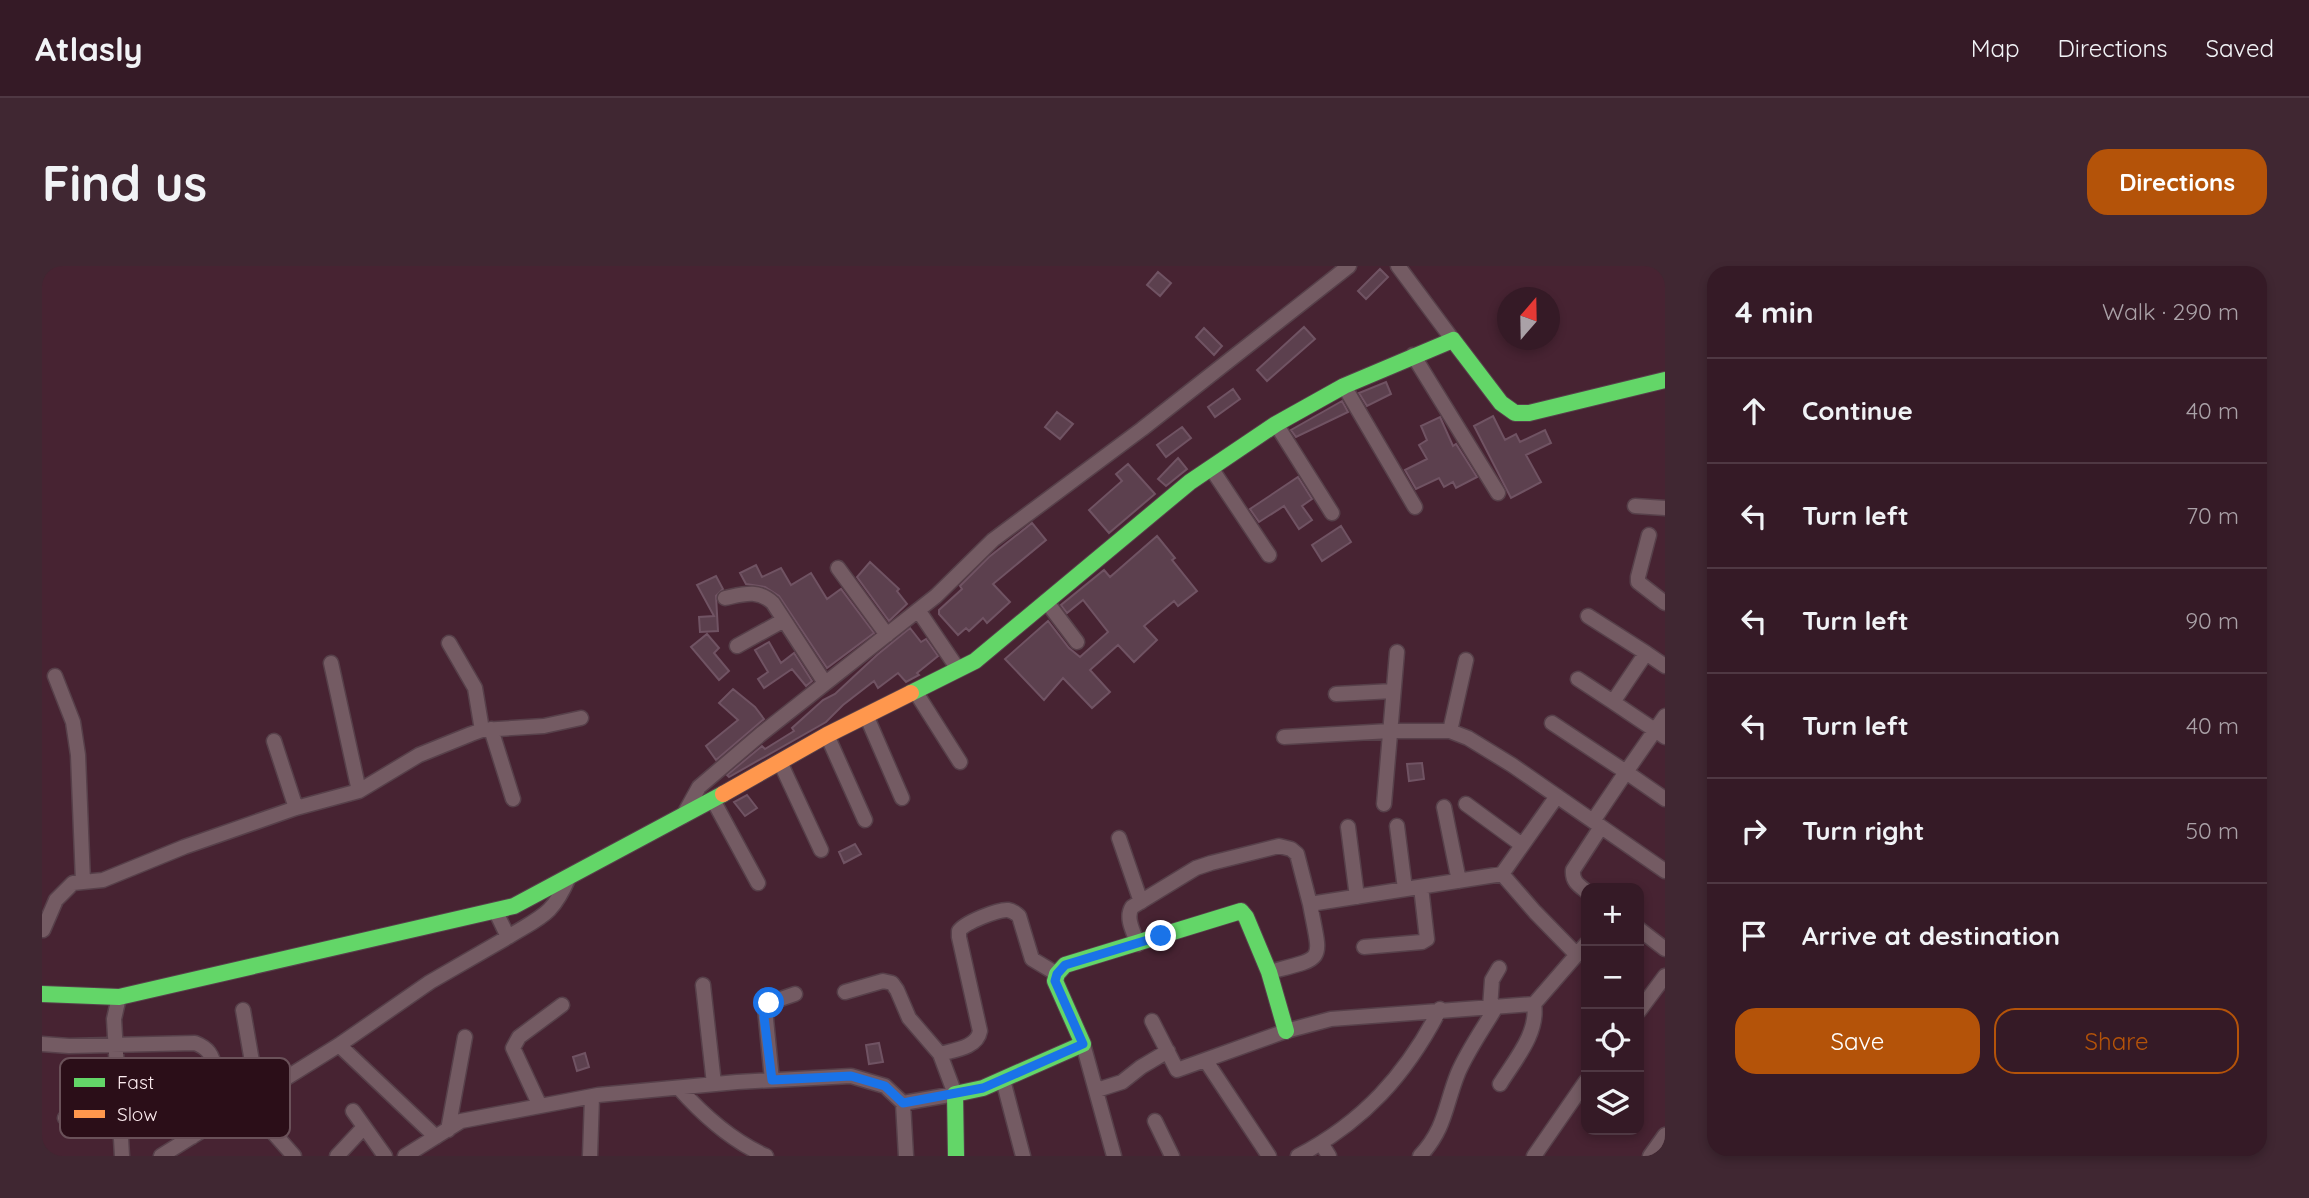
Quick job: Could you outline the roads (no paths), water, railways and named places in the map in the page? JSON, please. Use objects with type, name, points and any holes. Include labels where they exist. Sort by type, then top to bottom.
[{"type":"street","points":[[682,817],[699,787],[825,682],[918,610],[993,540],[1142,429],[1349,266]]},
{"type":"street","points":[[1398,266],[1501,403],[1515,412],[1529,413],[1665,380]]},
{"type":"street","points":[[42,994],[119,997],[514,906],[713,800],[827,734],[975,661],[1190,482],[1276,424],[1344,386],[1453,340]]},
{"type":"street","points":[[1413,355],[1498,493]]},
{"type":"street","points":[[1344,386],[1415,507]]},
{"type":"street","points":[[1276,424],[1332,513]]},
{"type":"street","points":[[1211,468],[1269,555]]},
{"type":"street","points":[[1635,506],[1665,508]]},
{"type":"street","points":[[1649,535],[1637,577],[1638,582],[1665,603]]},
{"type":"street","points":[[838,568],[887,635]]},
{"type":"street","points":[[725,598],[753,593],[760,594],[773,603],[825,682]]},
{"type":"street","points":[[1046,601],[1077,642]]},
{"type":"street","points":[[918,610],[958,669]]},
{"type":"street","points":[[1588,616],[1665,666]]},
{"type":"street","points":[[737,646],[784,620]]},
{"type":"street","points":[[449,643],[475,688],[487,730],[513,799]]},
{"type":"street","points":[[1384,804],[1397,652]]},
{"type":"street","points":[[1613,702],[1646,653]]},
{"type":"street","points":[[1450,731],[1466,660]]},
{"type":"street","points":[[331,663],[359,791]]},
{"type":"street","points":[[55,676],[73,722],[78,755],[83,882]]},
{"type":"street","points":[[1578,679],[1660,734]]},
{"type":"street","points":[[915,691],[960,762]]},
{"type":"street","points":[[1336,694],[1393,691]]},
{"type":"street","points":[[866,715],[902,798]]},
{"type":"street","points":[[1581,887],[1575,882],[1573,870],[1626,772],[1660,734],[1665,716]]},
{"type":"street","points":[[42,931],[56,900],[68,886],[103,880],[184,847],[296,808],[359,791],[419,755],[487,730],[544,726],[581,718]]},
{"type":"street","points":[[1552,723],[1665,799]]},
{"type":"street","points":[[1284,737],[1390,731],[1450,731],[1468,738],[1512,765],[1665,871]]},
{"type":"street","points":[[827,734],[865,820]]},
{"type":"street","points":[[274,741],[296,808]]},
{"type":"street","points":[[780,761],[821,850]]},
{"type":"street","points":[[1310,904],[1502,874],[1557,796]]},
{"type":"street","points":[[713,800],[758,883]]},
{"type":"street","points":[[1466,803],[1522,845]]},
{"type":"street","points":[[1444,807],[1459,881]]},
{"type":"street","points":[[1397,826],[1405,889]]},
{"type":"street","points":[[1348,827],[1357,897]]},
{"type":"street","points":[[1119,838],[1141,902]]},
{"type":"street","points":[[1138,944],[1129,912],[1141,902],[1196,868],[1279,846],[1291,849],[1297,854],[1318,947],[1317,955],[1312,961],[1269,972]]},
{"type":"street","points":[[1502,874],[1535,912],[1581,949]]},
{"type":"street","points":[[290,1076],[430,982],[549,911],[559,899],[569,877]]},
{"type":"street","points":[[1364,947],[1422,942],[1427,939],[1421,887]]},
{"type":"street","points":[[495,910],[508,937]]},
{"type":"street","points":[[940,1054],[971,1044],[979,1037],[980,1031],[959,937],[959,931],[965,924],[1005,910],[1014,912],[1019,916],[1032,959],[1057,974]]},
{"type":"street","points":[[1114,1156],[1083,1044],[1055,981],[1065,965],[1241,911],[1269,972],[1286,1031]]},
{"type":"street","points":[[1644,933],[1665,948]]},
{"type":"street","points":[[1152,1021],[1177,1070],[1286,1031],[1347,1016],[1534,1004],[1581,951]]},
{"type":"street","points":[[1420,1156],[1431,1145],[1444,1119],[1457,1075],[1493,1008],[1492,980],[1499,968]]},
{"type":"street","points":[[1640,1009],[1665,976]]},
{"type":"street","points":[[845,992],[883,981],[892,983],[897,990],[909,1018],[940,1054],[955,1094],[956,1156]]},
{"type":"street","points":[[703,985],[714,1084]]},
{"type":"street","points":[[772,1080],[765,1009],[769,1003],[795,994]]},
{"type":"street","points":[[116,1058],[114,1019],[119,997]]},
{"type":"street","points":[[1500,1084],[1532,1030],[1536,1017],[1534,1004]]},
{"type":"street","points":[[540,1107],[513,1048],[519,1037],[562,1005]]},
{"type":"street","points":[[1298,1156],[1345,1128],[1383,1092],[1421,1046],[1440,1009]]},
{"type":"street","points":[[243,1010],[248,1058]]},
{"type":"street","points":[[442,1133],[465,1037]]},
{"type":"street","points":[[42,1044],[195,1043],[208,1051],[213,1058]]},
{"type":"street","points":[[903,1103],[983,1088],[1083,1044]]},
{"type":"street","points":[[339,1045],[442,1133]]},
{"type":"street","points":[[1097,1090],[1122,1082],[1140,1067],[1168,1051]]},
{"type":"street","points":[[1206,1060],[1269,1156]]},
{"type":"street","points":[[405,1156],[461,1121],[592,1097],[714,1084],[851,1076],[885,1086],[903,1103],[906,1156]]},
{"type":"street","points":[[1003,1080],[1023,1156]]},
{"type":"street","points":[[679,1088],[701,1112],[748,1149],[766,1156]]},
{"type":"street","points":[[1534,1156],[1581,1088]]},
{"type":"street","points":[[590,1156],[592,1097]]},
{"type":"street","points":[[353,1111],[385,1156]]},
{"type":"street","points":[[1155,1121],[1172,1156]]},
{"type":"street","points":[[337,1156],[364,1127]]},
{"type":"street","points":[[1650,1156],[1665,1135]]},
{"type":"street","points":[[120,1138],[122,1156]]},
{"type":"street","points":[[171,1153],[191,1138]]},
{"type":"street","points":[[280,1138],[294,1156]]},
{"type":"street","points":[[1321,1143],[1329,1156]]}]
